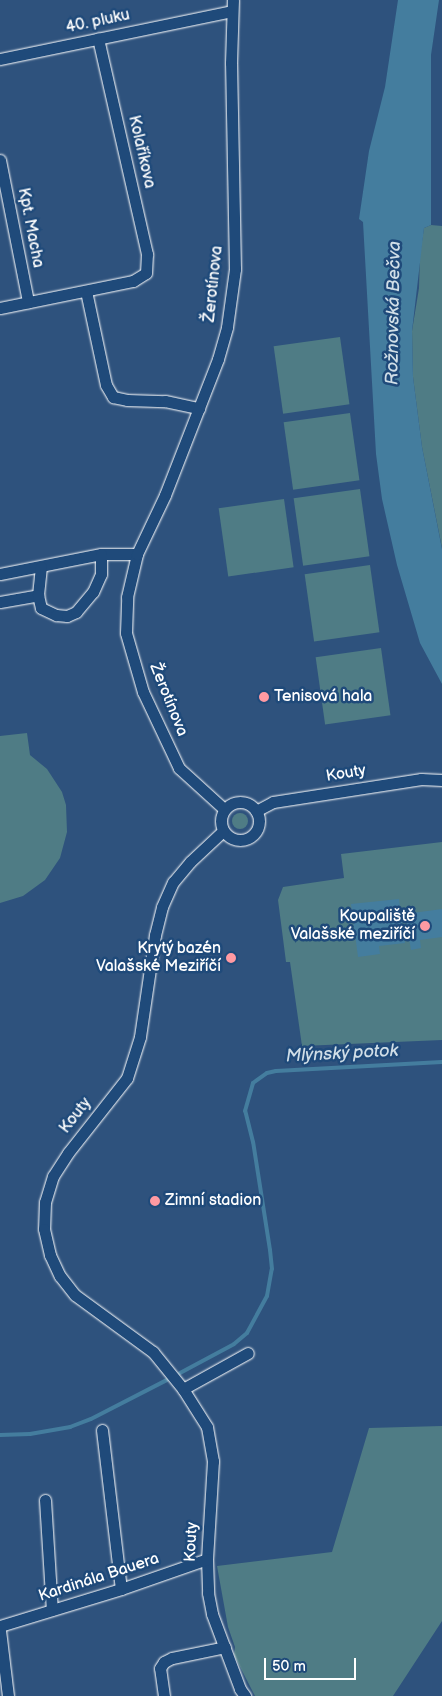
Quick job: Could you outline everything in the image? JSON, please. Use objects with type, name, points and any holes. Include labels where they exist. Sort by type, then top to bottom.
[{"type":"street","name":"40. pluku","points":[[0,60],[98,39],[232,5]]},
{"type":"street","name":"Žerotínova","points":[[224,810],[179,768],[143,692],[126,633],[127,597],[137,554],[165,494],[218,360],[228,327],[235,269],[232,5]]},
{"type":"street","name":"Kolaříkova","points":[[86,290],[133,281],[146,273],[147,254],[98,39]]},
{"type":"street","name":"Kpt. Macha","points":[[0,160],[28,302]]},
{"type":"street","points":[[0,308],[86,290],[106,385],[113,397],[127,400],[172,402],[199,408]]},
{"type":"street","points":[[0,574],[101,554],[137,554]]},
{"type":"street","points":[[41,567],[38,595],[41,608],[56,615],[67,616],[76,612],[93,592],[101,574],[101,554]]},
{"type":"street","points":[[0,602],[38,595]]},
{"type":"street","name":"Kouty","points":[[256,811],[273,802],[412,780],[442,780]]},
{"type":"street","points":[[244,802],[256,811],[259,826],[250,838],[235,840],[223,831],[221,816],[229,804],[244,802]]},
{"type":"street","name":"Kouty","points":[[223,831],[190,862],[173,882],[162,907],[155,936],[140,1037],[127,1078],[68,1153],[53,1176],[45,1202],[44,1229],[50,1255],[60,1276],[75,1295],[153,1352],[184,1389],[207,1427],[212,1481],[206,1559],[208,1593],[212,1614],[240,1689],[245,1696]]},
{"type":"street","points":[[184,1389],[248,1354]]},
{"type":"street","points":[[102,1430],[121,1589]]},
{"type":"street","points":[[45,1500],[52,1610]]},
{"type":"street","name":"Kardinála Bauera","points":[[0,1626],[121,1589],[206,1559]]},
{"type":"street","points":[[0,1630],[8,1696]]},
{"type":"street","points":[[164,1696],[160,1668],[164,1662],[172,1658],[225,1647]]},
{"type":"green space","points":[[431,225],[442,226],[442,548],[422,447],[413,377],[412,331],[419,288],[420,255],[424,228]]},
{"type":"green space","points":[[340,337],[349,404],[283,414],[274,346]]},
{"type":"green space","points":[[350,413],[359,480],[293,490],[284,422]]},
{"type":"green space","points":[[360,489],[369,556],[303,566],[294,498]]},
{"type":"green space","points":[[284,499],[294,567],[228,577],[219,508]]},
{"type":"green space","points":[[370,565],[379,632],[314,642],[305,574]]},
{"type":"green space","points":[[381,648],[390,715],[325,725],[316,657]]},
{"type":"green space","points":[[27,733],[30,755],[47,769],[62,792],[66,805],[67,832],[60,858],[45,880],[23,896],[0,903],[0,736]]},
{"type":"green space","points":[[240,813],[246,815],[248,821],[246,827],[240,829],[234,827],[232,821],[234,815]]},
{"type":"green space","points":[[442,842],[442,1040],[302,1046],[290,962],[286,962],[278,900],[283,887],[344,878],[341,854]]},
{"type":"green space","points":[[442,1426],[442,1621],[393,1696],[255,1696],[234,1655],[235,1647],[228,1627],[217,1566],[332,1552],[369,1428]]},
{"type":"water","name":"Rožnovská Bečva","points":[[398,0],[439,0],[431,55],[431,225],[424,228],[412,331],[413,377],[422,447],[442,549],[442,684],[420,643],[397,565],[382,499],[376,454],[363,222],[359,219],[369,151],[385,87]]},
{"type":"water","points":[[399,899],[405,943],[379,946],[380,954],[358,957],[351,904]]},
{"type":"water","name":"Koupaliště Valašské meziříčí","points":[[442,909],[442,937],[420,940],[421,948],[411,950],[405,914]]},
{"type":"waterway","name":"Mlýnský potok","points":[[180,1373],[234,1344],[247,1333],[267,1296],[272,1269],[270,1250],[253,1142],[245,1111],[253,1083],[267,1073],[276,1071],[442,1062]]},
{"type":"waterway","name":"Mlýnský potok","points":[[0,1435],[30,1434],[70,1427],[91,1419],[167,1380]]},
{"type":"place","name":"Tenisová hala","points":[[264,697]]},
{"type":"place","name":"Koupaliště Valašské meziříčí","points":[[425,926]]},
{"type":"place","name":"Krytý bazén Valašské Meziříčí","points":[[231,958]]},
{"type":"place","name":"Zimní stadion","points":[[155,1201]]}]
